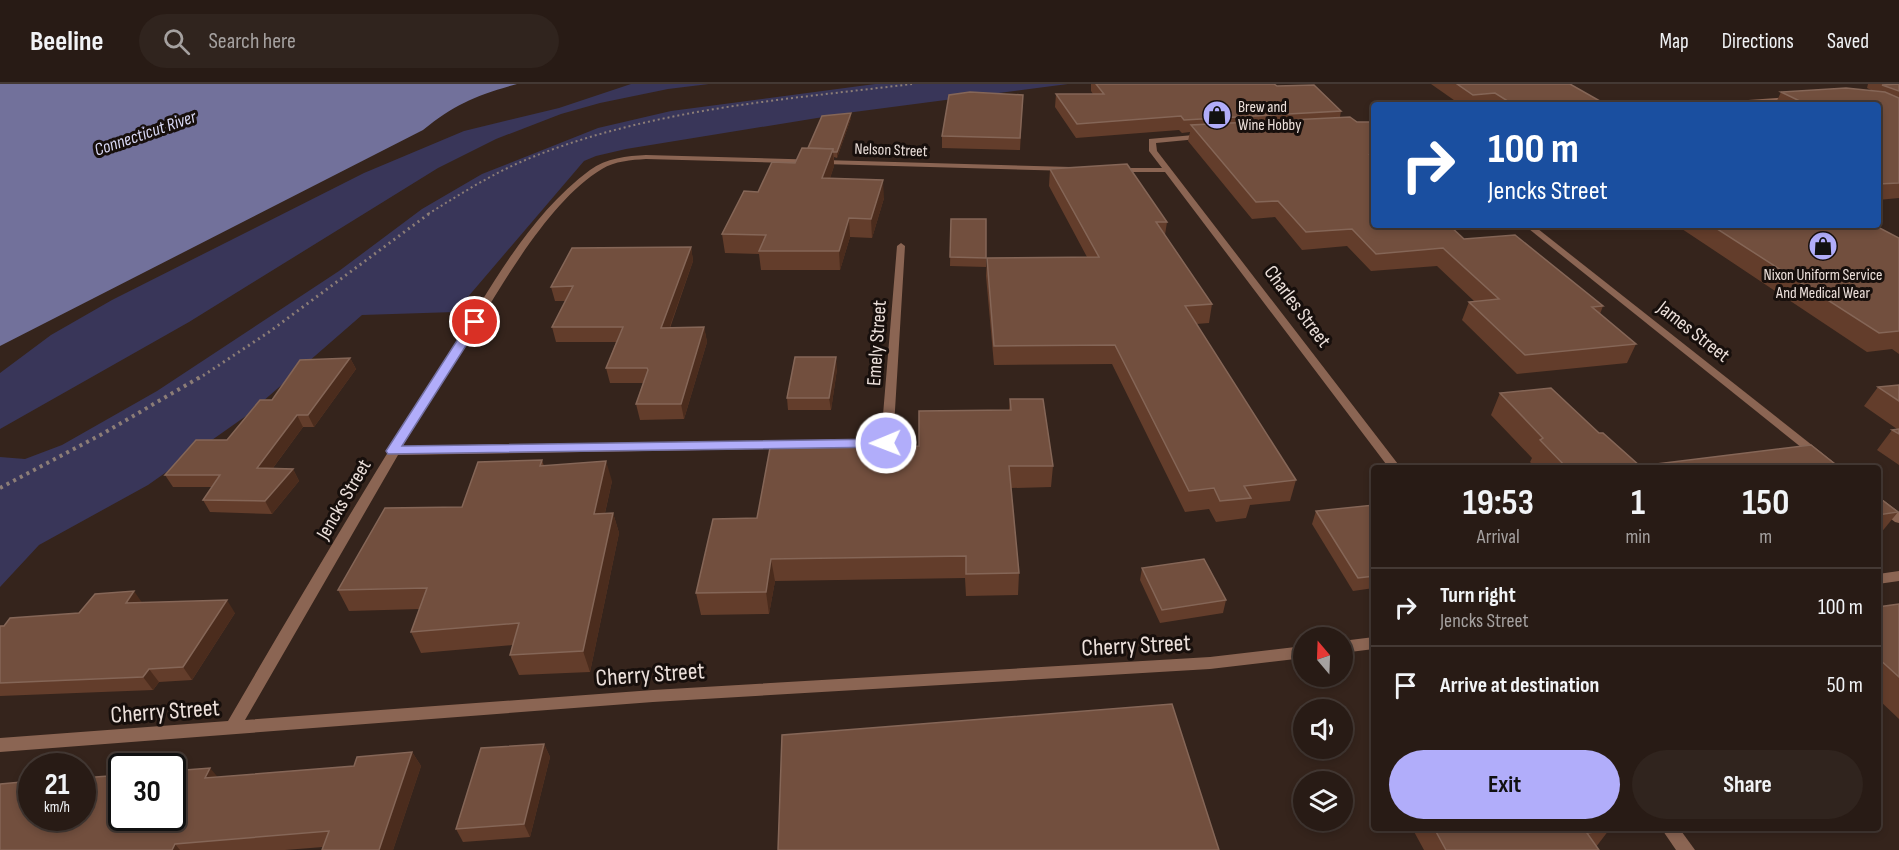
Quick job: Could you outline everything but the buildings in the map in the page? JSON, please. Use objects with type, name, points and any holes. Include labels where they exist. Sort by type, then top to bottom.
[{"type":"street","points":[[1748,102],[1803,98]]},
{"type":"street","name":"Charles Street","points":[[1216,135],[1152,141],[1153,151],[1393,465]]},
{"type":"street","name":"Nelson Street","points":[[613,161],[646,157],[1085,170]]},
{"type":"street","name":"Jencks Street","points":[[232,728],[393,451],[536,229],[583,180],[599,167],[613,161]]},
{"type":"street","points":[[1105,170],[1168,170]]},
{"type":"street","name":"James Street","points":[[1532,228],[1831,465]]},
{"type":"street","name":"Emely Street","points":[[393,451],[886,443],[901,246]]},
{"type":"street","points":[[1881,504],[1899,519]]},
{"type":"street","points":[[1881,579],[1899,576]]},
{"type":"street","points":[[1353,646],[1371,643]]},
{"type":"street","name":"Cherry Street","points":[[0,745],[653,696],[1210,663],[1293,653]]},
{"type":"street","points":[[1671,831],[1686,850]]},
{"type":"path","points":[[0,488],[117,427],[197,380],[276,327],[438,207],[517,164],[583,139],[659,120],[716,110],[912,84]]},
{"type":"shaded area","points":[[631,84],[709,84],[668,89],[600,103],[561,114],[496,139],[438,168],[189,322],[0,429],[0,373],[51,335],[112,300],[364,173],[464,131],[559,108]]},
{"type":"shaded area","points":[[875,84],[1068,84],[854,112],[626,149],[584,161],[455,312],[362,315],[246,416],[148,485],[39,545],[0,587],[0,457],[25,459],[62,445],[157,391],[339,271],[422,209],[482,174],[598,128],[671,111]]},
{"type":"water","name":"Connecticut River","points":[[0,84],[517,84],[467,101],[423,130],[0,346]]},
{"type":"place","name":"Brew and Wine Hobby","points":[[1217,115]]},
{"type":"place","name":"Nixon Uniform Service And Medical Wear","points":[[1823,246]]},
{"type":"route","points":[[475,322],[393,451],[886,443]]}]
